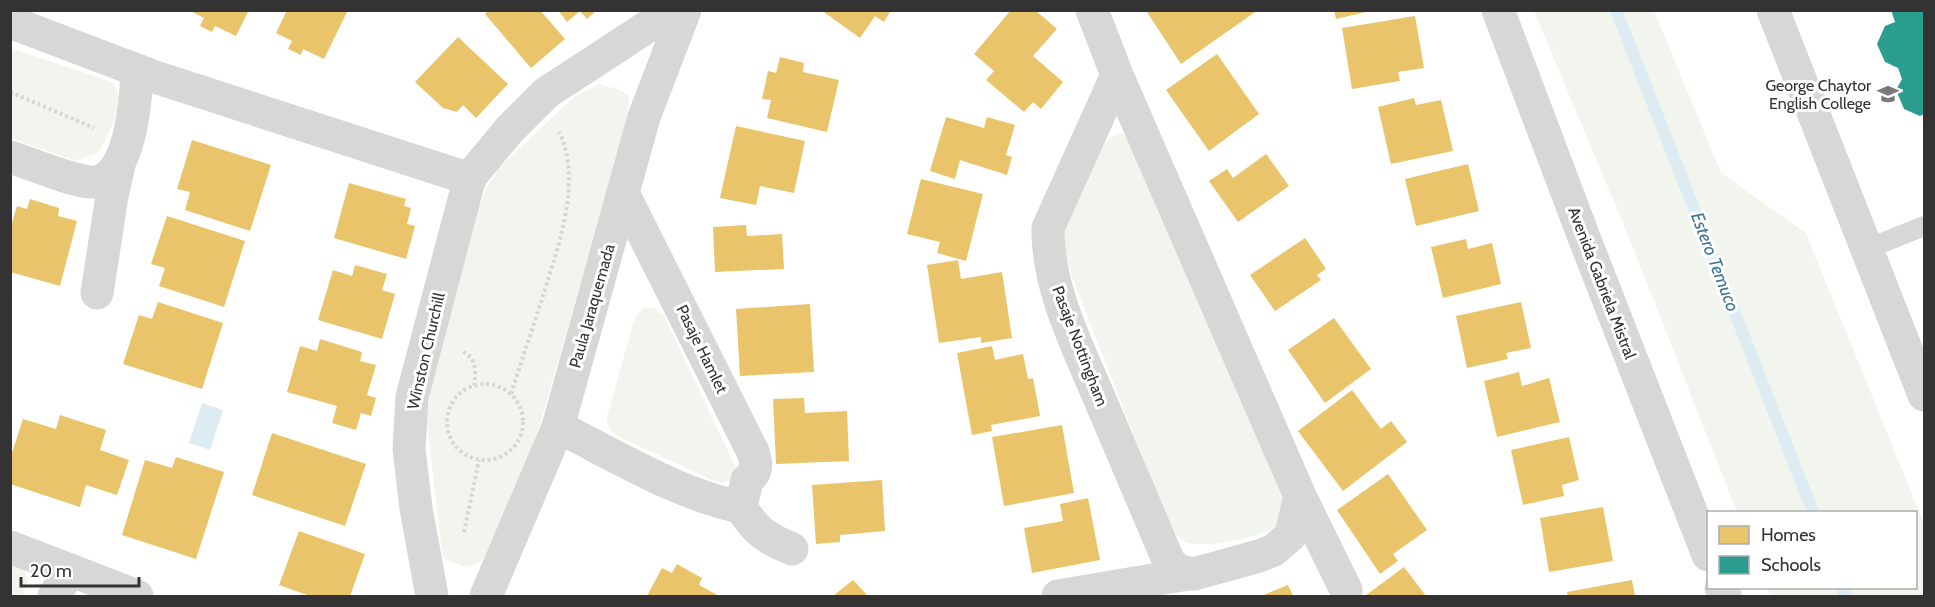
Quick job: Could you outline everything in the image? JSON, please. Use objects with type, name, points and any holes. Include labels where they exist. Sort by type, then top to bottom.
[{"type":"street","name":"Winston Churchill","points":[[432,597],[416,508],[409,449],[412,397],[470,179],[510,129],[546,93],[673,10]]},
{"type":"street","name":"Paula Jaraquemada","points":[[486,597],[558,427],[647,107],[685,10]]},
{"type":"street","points":[[1092,10],[1117,75],[1300,496],[1346,590]]},
{"type":"street","name":"Avenida Gabriela Mistral","points":[[1498,10],[1707,552]]},
{"type":"street","points":[[1773,10],[1924,394]]},
{"type":"street","points":[[10,22],[137,70],[470,179]]},
{"type":"street","points":[[97,293],[112,196],[134,110],[137,70]]},
{"type":"street","name":"Pasaje Nottingham","points":[[1117,75],[1051,220],[1048,228],[1048,245],[1052,271],[1069,325],[1165,554],[1169,562],[1179,571],[1188,574]]},
{"type":"street","points":[[10,157],[75,179],[94,182],[108,178],[120,165]]},
{"type":"street","name":"Pasaje Hamlet","points":[[623,193],[753,452],[756,470],[754,475],[747,480],[741,507]]},
{"type":"street","points":[[558,427],[691,493],[741,507],[753,526],[768,539],[792,549]]},
{"type":"street","points":[[1058,597],[1188,574],[1274,550],[1291,534],[1300,496]]},
{"type":"street","points":[[10,547],[62,583],[137,597]]},
{"type":"lane","points":[[1867,249],[1924,226]]},
{"type":"path","points":[[10,92],[97,130]]},
{"type":"path","points":[[511,394],[559,246],[569,190],[568,164],[562,139],[556,126]]},
{"type":"path","points":[[474,385],[497,386],[511,394],[519,404],[524,424],[518,442],[503,456],[491,461],[479,460],[466,456],[450,437],[447,424],[451,406],[463,391],[474,385]]},
{"type":"path","points":[[464,532],[479,460]]},
{"type":"shaded area","points":[[1534,11],[1654,11],[1721,173],[1806,233],[1924,524],[1924,596],[1770,596],[1767,589],[1917,589],[1917,511],[1737,511],[1630,240]]},
{"type":"shaded area","points":[[11,48],[112,82],[119,95],[114,122],[99,152],[76,161],[11,138]]},
{"type":"shaded area","points":[[600,84],[622,91],[629,97],[627,121],[540,424],[515,496],[489,553],[477,564],[466,567],[448,561],[442,554],[427,422],[430,389],[480,206],[486,189],[499,168],[575,96]]},
{"type":"shaded area","points":[[1118,133],[1128,136],[1285,501],[1285,514],[1280,522],[1260,534],[1220,543],[1197,544],[1181,539],[1174,532],[1165,515],[1073,279],[1064,249],[1064,231],[1099,148]]},
{"type":"shaded area","points":[[643,308],[654,308],[664,316],[736,468],[732,480],[723,483],[712,480],[622,438],[609,428],[607,417],[634,320]]},
{"type":"shaded area","points":[[202,403],[223,410],[210,450],[189,443]]},
{"type":"shaded area","points":[[11,558],[26,573],[27,582],[23,596],[11,596]]},
{"type":"building: Homes","points":[[189,10],[249,10],[236,36],[215,26],[212,32],[200,26],[204,18]]},
{"type":"building: Homes","points":[[287,10],[348,10],[324,59],[303,49],[301,55],[288,49],[292,41],[276,33]]},
{"type":"building: Homes","points":[[489,10],[540,10],[565,39],[531,68],[485,14]]},
{"type":"building: Homes","points":[[558,10],[597,10],[587,19],[580,11],[567,22]]},
{"type":"building: Homes","points":[[821,10],[891,10],[884,22],[875,16],[860,38]]},
{"type":"building: Homes","points":[[1011,10],[1035,10],[1057,29],[1033,56],[1063,82],[1041,109],[1033,102],[1024,112],[986,80],[994,71],[974,54]]},
{"type":"building: Homes","points":[[1149,10],[1258,10],[1181,64],[1147,12]]},
{"type":"building: Homes","points":[[1334,10],[1370,10],[1370,11],[1336,19]]},
{"type":"building: Homes","points":[[1415,16],[1424,68],[1398,72],[1400,81],[1352,89],[1342,28]]},
{"type":"building: Homes","points":[[458,37],[508,84],[476,118],[463,105],[457,112],[443,108],[415,82]]},
{"type":"building: Homes","points":[[1217,54],[1259,114],[1209,151],[1166,90]]},
{"type":"building: Homes","points":[[780,57],[804,63],[803,72],[839,80],[827,132],[767,118],[771,100],[762,99],[768,71],[776,73]]},
{"type":"building: Homes","points":[[1414,98],[1416,105],[1441,100],[1453,151],[1391,164],[1378,107]]},
{"type":"building: Homes","points":[[946,117],[984,128],[987,117],[1015,125],[1006,155],[1012,157],[1007,175],[960,160],[955,179],[930,171]]},
{"type":"building: Homes","points":[[736,126],[805,141],[794,193],[760,186],[756,205],[720,198]]},
{"type":"building: Homes","points":[[192,140],[271,165],[250,231],[185,210],[190,192],[177,189]]},
{"type":"building: Homes","points":[[1266,154],[1289,186],[1238,222],[1209,181],[1227,169],[1233,178]]},
{"type":"building: Homes","points":[[1468,164],[1479,211],[1416,226],[1405,179]]},
{"type":"building: Homes","points":[[921,179],[983,194],[966,261],[937,253],[940,242],[907,234]]},
{"type":"building: Homes","points":[[349,183],[406,199],[404,206],[411,208],[407,224],[415,226],[406,259],[334,238]]},
{"type":"building: Homes","points":[[30,199],[59,208],[58,216],[77,221],[60,286],[10,272],[10,229],[17,206],[27,209]]},
{"type":"building: Homes","points":[[167,216],[245,241],[224,307],[159,286],[165,268],[151,264]]},
{"type":"building: Homes","points":[[746,225],[747,236],[782,234],[784,269],[715,272],[713,227]]},
{"type":"building: Homes","points":[[1305,238],[1326,269],[1317,275],[1321,280],[1275,311],[1250,275]]},
{"type":"building: Homes","points":[[1466,239],[1468,249],[1492,243],[1501,284],[1443,298],[1431,247]]},
{"type":"building: Homes","points":[[958,260],[961,279],[1002,272],[1012,338],[981,343],[981,337],[939,343],[927,265]]},
{"type":"building: Homes","points":[[355,265],[387,274],[382,290],[395,294],[382,339],[318,320],[333,270],[352,276]]},
{"type":"building: Homes","points":[[158,302],[223,323],[202,389],[123,364],[139,315],[152,319]]},
{"type":"building: Homes","points":[[1521,302],[1531,348],[1506,353],[1508,359],[1467,368],[1456,316]]},
{"type":"building: Homes","points":[[810,304],[814,372],[740,376],[736,309]]},
{"type":"building: Homes","points":[[1334,318],[1371,369],[1325,403],[1288,350]]},
{"type":"building: Homes","points":[[320,339],[362,352],[360,361],[376,365],[367,395],[376,398],[371,416],[361,413],[356,430],[332,423],[337,406],[287,392],[300,346],[317,351]]},
{"type":"building: Homes","points":[[992,346],[995,360],[1023,354],[1028,379],[1033,378],[1040,416],[991,425],[992,431],[972,435],[957,353]]},
{"type":"building: Homes","points":[[1519,372],[1522,386],[1549,378],[1560,422],[1497,437],[1484,381]]},
{"type":"building: Homes","points":[[1352,390],[1381,429],[1391,421],[1407,442],[1343,491],[1298,431]]},
{"type":"building: Homes","points":[[804,398],[805,413],[847,411],[849,461],[776,464],[773,399]]},
{"type":"building: Homes","points":[[60,415],[106,430],[100,450],[129,460],[117,495],[86,485],[80,507],[10,484],[10,459],[23,419],[56,429]]},
{"type":"building: Homes","points":[[1062,425],[1074,493],[1004,506],[992,437]]},
{"type":"building: Homes","points":[[272,433],[366,464],[345,526],[252,495]]},
{"type":"building: Homes","points":[[1569,437],[1579,480],[1562,485],[1564,496],[1523,505],[1511,450]]},
{"type":"building: Homes","points":[[176,457],[224,472],[196,559],[122,535],[145,460],[172,468]]},
{"type":"building: Homes","points":[[1388,474],[1427,530],[1393,554],[1398,561],[1380,574],[1337,510]]},
{"type":"building: Homes","points":[[882,480],[885,531],[840,535],[840,542],[816,544],[812,485]]},
{"type":"building: Homes","points":[[1088,498],[1100,560],[1032,573],[1024,528],[1063,521],[1060,504]]},
{"type":"building: Homes","points":[[1603,507],[1613,561],[1549,572],[1540,518]]},
{"type":"building: Homes","points":[[299,531],[365,554],[350,596],[310,596],[279,585]]},
{"type":"building: Homes","points":[[677,564],[702,578],[699,585],[719,596],[647,596],[662,568],[672,573]]},
{"type":"building: Homes","points":[[1404,567],[1426,596],[1365,596]]},
{"type":"building: Homes","points":[[853,580],[868,596],[833,596]]},
{"type":"building: Homes","points":[[1632,580],[1635,596],[1568,596],[1567,592]]},
{"type":"building: Homes","points":[[1288,585],[1293,596],[1261,596]]},
{"type":"building: Schools","points":[[1893,10],[1924,10],[1924,114],[1920,116],[1904,109],[1896,90],[1902,79],[1898,68],[1885,62],[1877,44],[1885,26],[1895,22]]},
{"type":"waterway","name":"Estero Temuco","points":[[1616,10],[1813,511]]},
{"type":"waterway","name":"Estero Temuco","points":[[1843,589],[1846,596]]},
{"type":"place","name":"George Chaytor English College","points":[[1888,94]]}]
